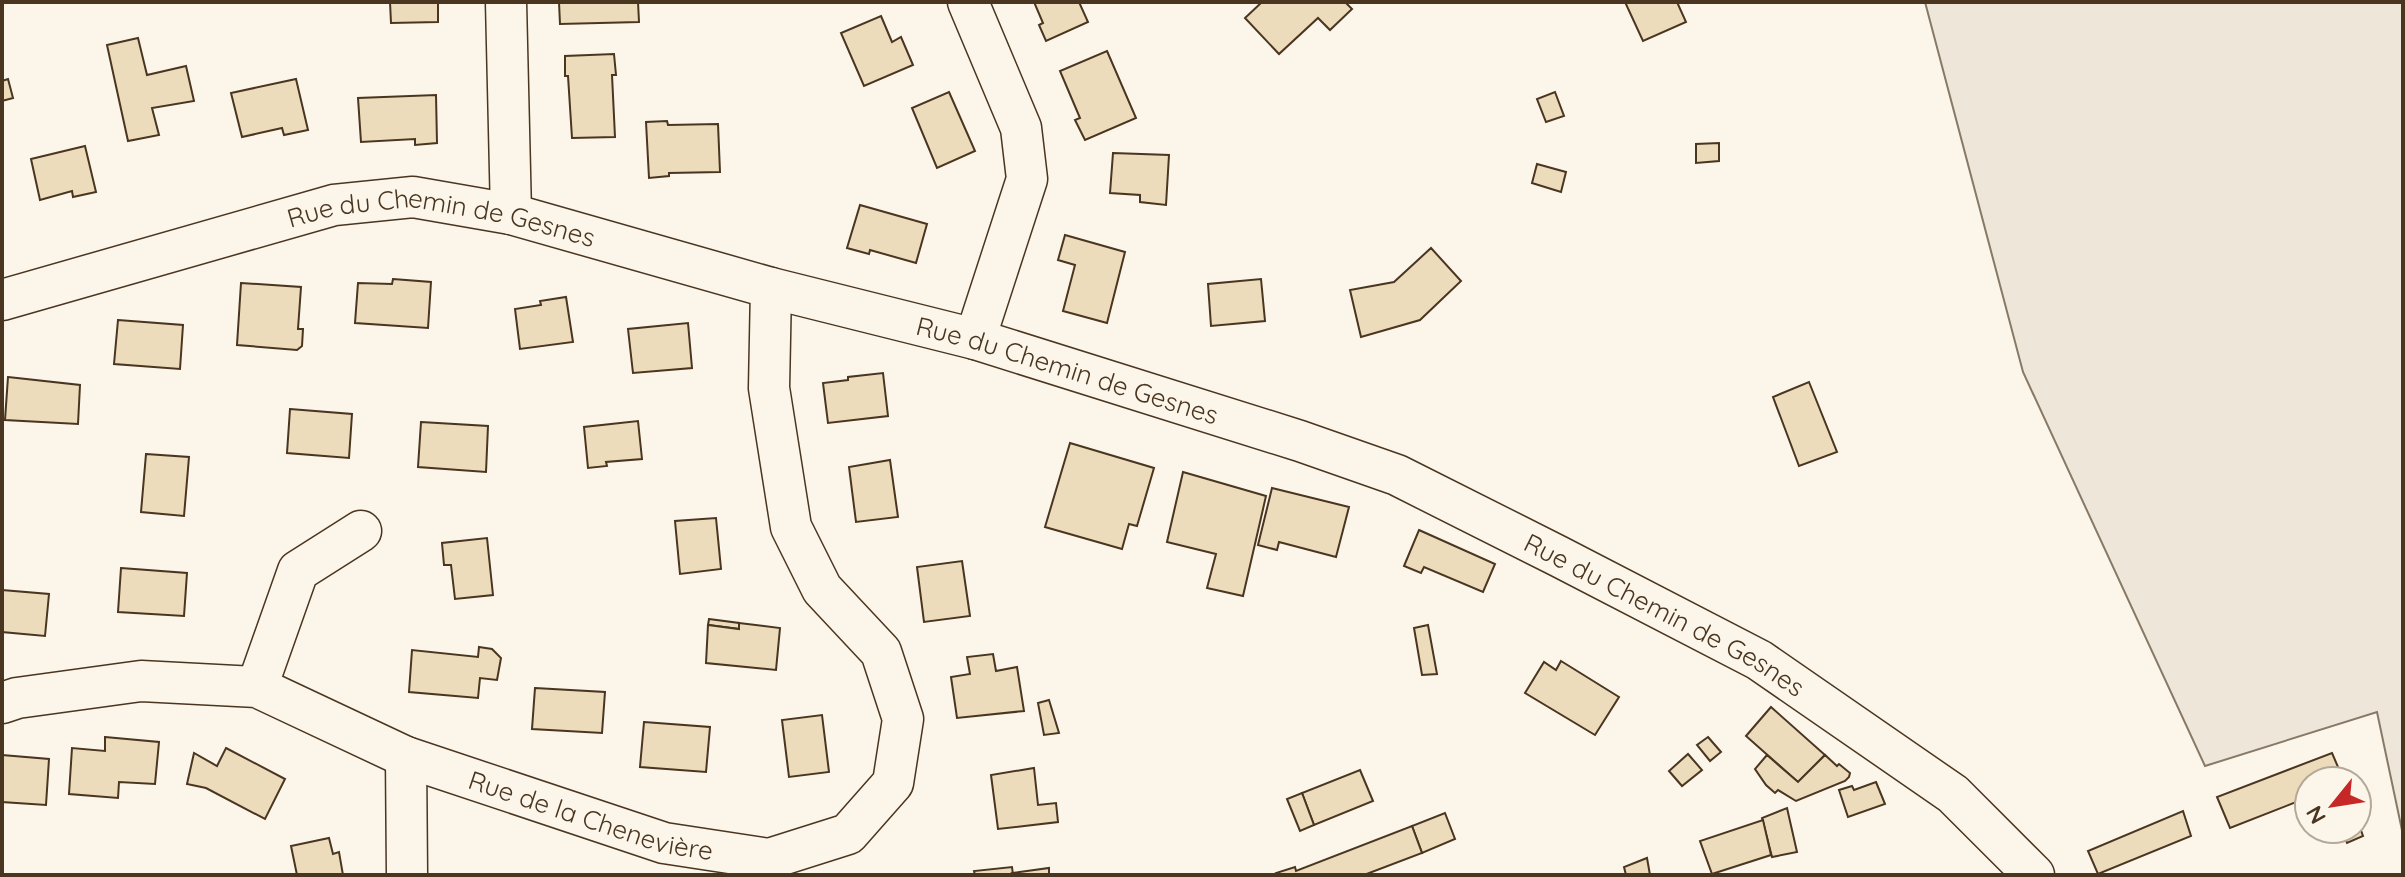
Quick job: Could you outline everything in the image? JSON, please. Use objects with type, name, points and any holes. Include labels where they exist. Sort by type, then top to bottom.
[{"type":"street","points":[[506,2],[511,214]]},
{"type":"street","points":[[968,2],[1021,128],[1027,179],[975,339]]},
{"type":"street","name":"Rue du Chemin de Gesnes","points":[[2,300],[334,205],[413,197],[511,214],[771,288],[975,339],[1300,441],[1397,475],[1558,556],[1759,660],[1953,794],[2034,875]]},
{"type":"street","name":"Rue de la Chenevière","points":[[2,703],[17,698],[141,681],[257,687],[406,757],[664,843],[769,859],[848,834],[893,783],[903,719],[881,652],[822,589],[791,527],[769,388],[771,288]]},
{"type":"street","points":[[257,687],[298,571],[361,531]]},
{"type":"street","points":[[406,757],[407,875]]},
{"type":"shaded area","points":[[1925,2],[2403,2],[2403,835],[2377,712],[2205,766],[2023,372]]},
{"type":"building","points":[[390,2],[438,2],[438,22],[391,23]]},
{"type":"building","points":[[559,2],[638,2],[639,22],[560,24]]},
{"type":"building","points":[[1034,2],[1079,2],[1088,22],[1046,41],[1039,25],[1043,23]]},
{"type":"building","points":[[1262,2],[1345,2],[1352,9],[1330,30],[1318,18],[1279,54],[1245,18]]},
{"type":"building","points":[[1625,2],[1677,2],[1686,22],[1643,41]]},
{"type":"building","points":[[881,16],[892,42],[901,37],[913,65],[864,86],[841,33]]},
{"type":"building","points":[[138,38],[147,75],[186,66],[194,101],[152,108],[159,135],[128,141],[107,45]]},
{"type":"building","points":[[1107,51],[1136,118],[1085,140],[1075,120],[1080,118],[1060,71]]},
{"type":"building","points":[[614,54],[615,137],[572,138],[565,56]]},
{"type":"building","points":[[8,79],[13,98],[2,101],[2,81]]},
{"type":"building","points":[[296,79],[308,130],[284,135],[282,128],[242,137],[231,93]]},
{"type":"building","points":[[949,92],[975,151],[937,168],[912,108]]},
{"type":"building","points":[[1555,92],[1564,116],[1546,122],[1537,99]]},
{"type":"building","points":[[436,95],[437,143],[415,145],[415,139],[361,142],[358,98]]},
{"type":"building","points":[[667,121],[668,125],[718,124],[720,172],[669,173],[669,176],[649,178],[646,122]]},
{"type":"building","points":[[1719,143],[1719,161],[1696,163],[1696,144]]},
{"type":"building","points":[[85,146],[96,192],[73,197],[72,191],[40,200],[31,159]]},
{"type":"building","points":[[1113,153],[1169,155],[1166,205],[1140,202],[1140,195],[1110,193]]},
{"type":"building","points":[[1537,164],[1566,172],[1561,192],[1532,183]]},
{"type":"building","points":[[860,205],[927,224],[916,263],[870,250],[869,254],[847,248]]},
{"type":"building","points":[[1065,235],[1125,252],[1107,323],[1063,311],[1075,265],[1058,260]]},
{"type":"building","points":[[1431,248],[1461,281],[1420,320],[1361,337],[1350,290],[1394,282]]},
{"type":"building","points":[[393,279],[431,282],[428,328],[355,323],[358,283],[392,284]]},
{"type":"building","points":[[1261,279],[1265,321],[1211,326],[1208,284]]},
{"type":"building","points":[[241,283],[301,287],[298,329],[303,329],[302,346],[297,350],[237,345]]},
{"type":"building","points":[[566,297],[573,342],[520,349],[515,309]]},
{"type":"building","points":[[118,320],[183,325],[180,369],[114,364]]},
{"type":"building","points":[[688,323],[692,368],[633,373],[628,329]]},
{"type":"building","points":[[883,373],[888,416],[828,423],[823,383]]},
{"type":"building","points":[[8,377],[80,385],[78,424],[5,420]]},
{"type":"building","points":[[1809,382],[1837,452],[1799,466],[1773,397]]},
{"type":"building","points":[[290,409],[352,414],[349,458],[287,453]]},
{"type":"building","points":[[638,421],[642,459],[606,462],[607,466],[588,468],[584,427]]},
{"type":"building","points":[[421,422],[488,426],[486,472],[418,467]]},
{"type":"building","points":[[1070,443],[1154,468],[1137,526],[1129,524],[1122,549],[1045,527]]},
{"type":"building","points":[[146,454],[189,457],[184,516],[141,512]]},
{"type":"building","points":[[890,460],[898,517],[856,522],[849,467]]},
{"type":"building","points":[[1183,472],[1266,496],[1243,596],[1207,588],[1216,554],[1167,542]]},
{"type":"building","points":[[1272,488],[1349,507],[1336,557],[1279,542],[1277,550],[1258,545]]},
{"type":"building","points":[[716,518],[721,569],[680,574],[675,521]]},
{"type":"building","points":[[1419,530],[1495,564],[1483,592],[1424,567],[1421,573],[1404,566]]},
{"type":"building","points":[[487,538],[493,595],[455,599],[451,565],[444,565],[442,543]]},
{"type":"building","points":[[962,561],[970,616],[924,622],[917,567]]},
{"type":"building","points":[[121,568],[187,573],[184,616],[118,612]]},
{"type":"building","points":[[2,590],[49,594],[45,636],[2,632]]},
{"type":"building","points":[[709,619],[739,623],[739,629],[708,625]]},
{"type":"building","points":[[739,623],[780,628],[776,670],[706,663],[708,625],[739,629]]},
{"type":"building","points":[[1428,625],[1437,674],[1422,675],[1414,628]]},
{"type":"building","points":[[479,647],[492,649],[501,658],[497,680],[480,678],[478,698],[409,692],[412,650],[478,657]]},
{"type":"building","points":[[993,654],[996,671],[1017,667],[1024,711],[957,718],[951,677],[970,674],[967,657]]},
{"type":"building","points":[[1561,661],[1619,697],[1595,735],[1525,693],[1544,662],[1556,670]]},
{"type":"building","points":[[535,688],[605,692],[602,733],[532,729]]},
{"type":"building","points":[[1049,700],[1059,733],[1044,735],[1038,703]]},
{"type":"building","points":[[1771,707],[1825,755],[1798,782],[1746,736]]},
{"type":"building","points":[[822,715],[829,772],[789,777],[782,720]]},
{"type":"building","points":[[644,722],[710,727],[706,772],[640,767]]},
{"type":"building","points":[[105,737],[159,742],[155,784],[119,782],[118,798],[69,794],[72,748],[105,751]]},
{"type":"building","points":[[1708,737],[1721,752],[1710,761],[1697,745]]},
{"type":"building","points":[[226,748],[285,779],[265,819],[206,788],[187,784],[194,753],[217,766]]},
{"type":"building","points":[[2332,753],[2337,765],[2301,765]]},
{"type":"building","points":[[1688,754],[1702,770],[1682,786],[1669,771]]},
{"type":"building","points":[[2,755],[49,759],[46,805],[2,802]]},
{"type":"building","points":[[1767,755],[1798,782],[1825,755],[1850,773],[1845,781],[1796,801],[1778,790],[1775,793],[1755,769]]},
{"type":"building","points":[[1034,768],[1038,805],[1056,803],[1058,822],[998,829],[991,775]]},
{"type":"building","points":[[2293,768],[2293,803],[2230,828],[2217,797]]},
{"type":"building","points":[[1360,770],[1373,801],[1314,825],[1302,793]]},
{"type":"building","points":[[1876,782],[1885,804],[1848,817],[1839,790],[1852,786],[1854,790]]},
{"type":"building","points":[[1302,793],[1314,825],[1300,831],[1287,799]]},
{"type":"building","points":[[1787,808],[1797,852],[1772,857],[1762,818]]},
{"type":"building","points":[[2183,811],[2191,836],[2098,874],[2088,851]]},
{"type":"building","points":[[1445,813],[1455,839],[1422,853],[1412,826]]},
{"type":"building","points":[[1763,820],[1771,855],[1712,874],[1700,841]]},
{"type":"building","points":[[1412,826],[1422,853],[1364,875],[1276,873],[1295,867],[1296,871]]},
{"type":"building","points":[[329,838],[333,854],[339,852],[343,875],[297,875],[291,846]]},
{"type":"building","points":[[1647,858],[1650,875],[1626,875],[1624,867]]},
{"type":"building","points":[[1012,867],[1013,875],[975,875],[974,871]]},
{"type":"building","points":[[1049,868],[1049,875],[1012,873]]}]
